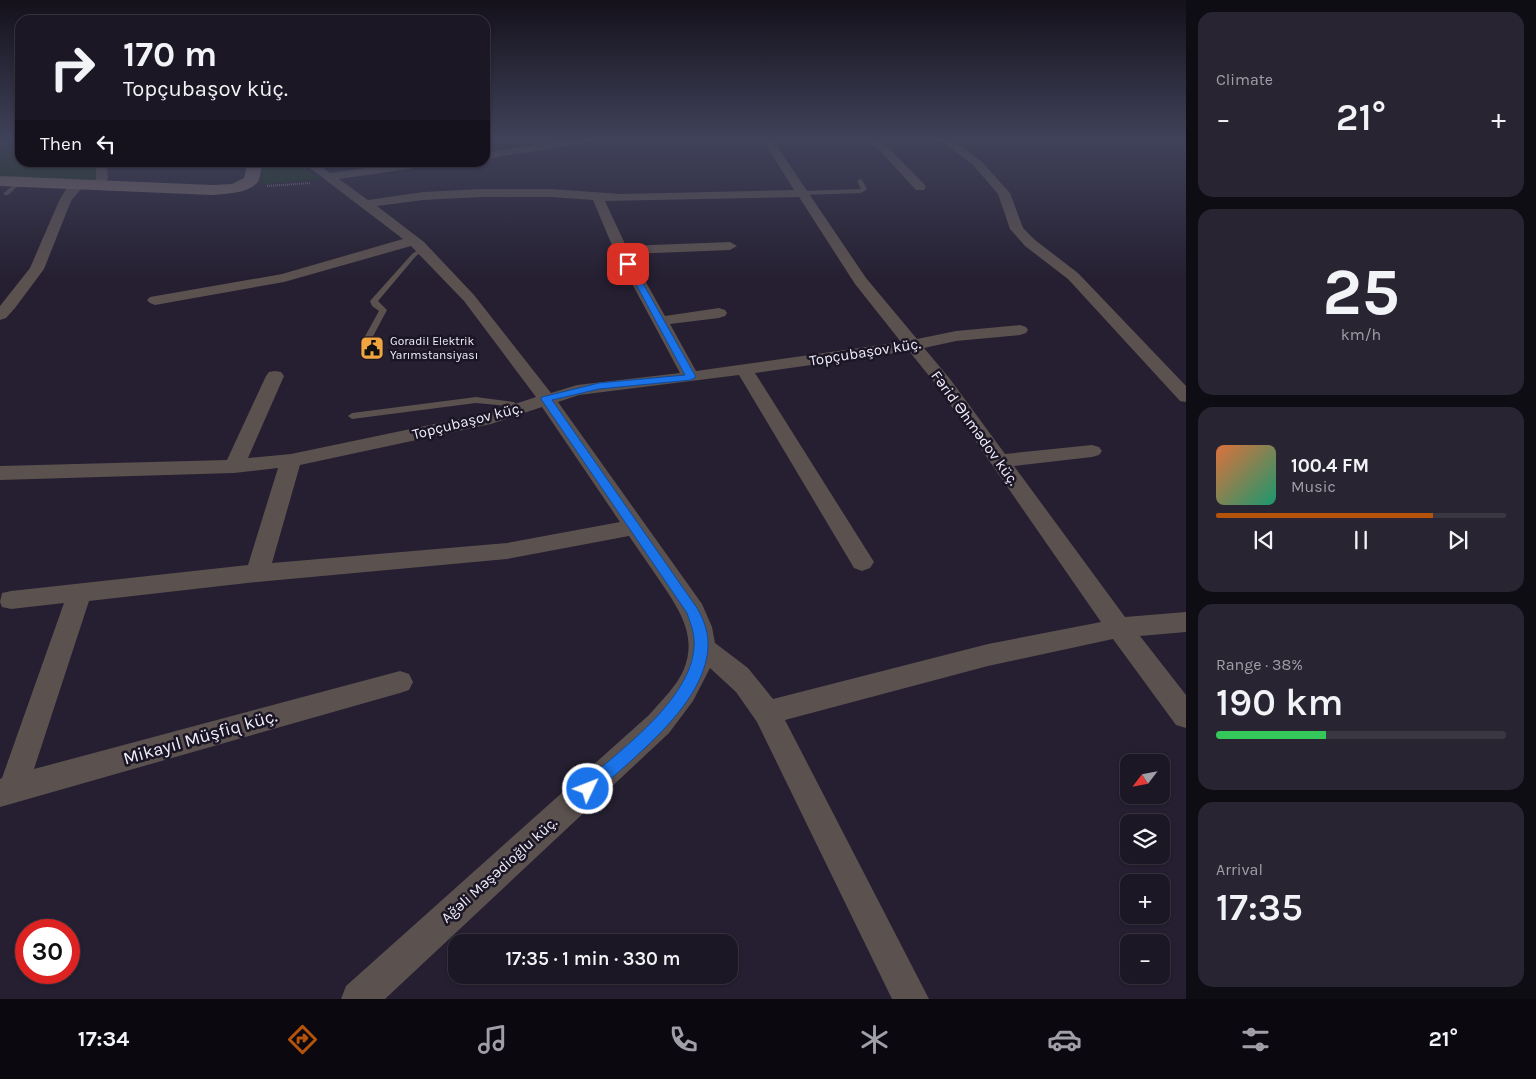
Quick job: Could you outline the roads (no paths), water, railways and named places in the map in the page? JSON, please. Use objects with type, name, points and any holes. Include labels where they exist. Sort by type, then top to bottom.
[{"type":"street","points":[[0,315],[10,305],[37,269],[65,201],[70,192],[77,186]]},
{"type":"street","points":[[90,186],[213,190],[243,186]]},
{"type":"street","name":"Ağəli Məşədioğlu küç.","points":[[341,186],[418,245],[469,298],[546,399],[693,611],[700,631],[701,648],[696,670],[684,693],[659,724],[359,999]]},
{"type":"street","name":"Fərid Əhmədov küç.","points":[[798,186],[860,281],[944,383],[1119,628],[1186,716]]},
{"type":"street","points":[[997,186],[1004,193],[1017,229],[1030,243],[1073,276],[1186,397]]},
{"type":"street","points":[[366,204],[423,196],[481,193],[551,193],[598,198],[803,194]]},
{"type":"street","points":[[598,198],[621,250],[691,377]]},
{"type":"street","points":[[155,300],[284,278],[418,245]]},
{"type":"street","points":[[621,250],[730,246]]},
{"type":"street","points":[[660,321],[719,313]]},
{"type":"street","name":"Topçubaşov küç.","points":[[0,474],[234,466],[290,460],[491,418],[546,399],[599,386],[691,377],[914,345],[956,336],[1020,330]]},
{"type":"street","points":[[744,369],[862,562]]},
{"type":"street","points":[[234,466],[275,376]]},
{"type":"street","points":[[999,461],[1092,451]]},
{"type":"street","points":[[257,573],[290,460]]},
{"type":"street","points":[[11,600],[257,573],[507,551],[634,527]]},
{"type":"street","points":[[6,791],[80,592]]},
{"type":"street","points":[[767,713],[988,655],[1119,628],[1186,622]]},
{"type":"street","points":[[701,648],[728,664],[748,684],[767,713],[910,999]]},
{"type":"street","name":"Mikayıl Müşfiq küç.","points":[[6,791],[400,682]]},
{"type":"lane","points":[[803,194],[861,191],[864,189],[862,186]]},
{"type":"lane","points":[[368,338],[383,310],[374,301],[414,255],[418,245]]},
{"type":"lane","points":[[352,416],[476,400],[511,404],[518,410]]},
{"type":"place","name":"Goradil Elektrik Yarımstansiyası","points":[[372,348]]}]
